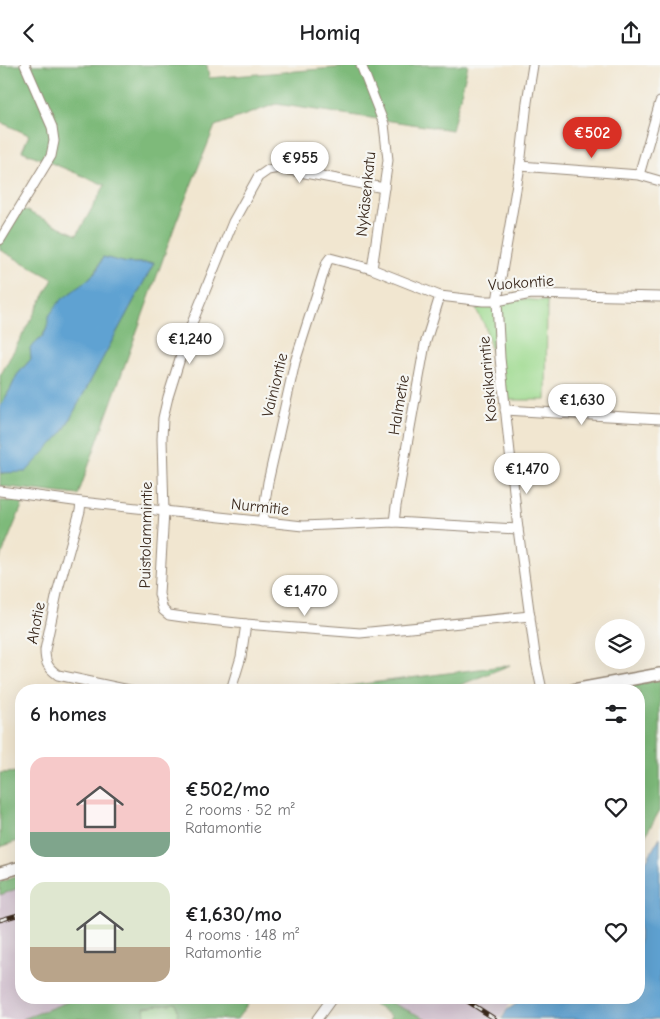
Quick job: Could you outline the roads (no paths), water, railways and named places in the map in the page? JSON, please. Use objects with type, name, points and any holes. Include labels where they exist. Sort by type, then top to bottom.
[{"type":"street","points":[[0,240],[51,156],[54,141],[52,127],[25,65]]},
{"type":"street","name":"Nykäsenkatu","points":[[361,65],[384,124],[388,160],[372,269]]},
{"type":"street","name":"Koskikarintie","points":[[533,65],[520,166],[497,301],[500,358],[518,529],[541,684]]},
{"type":"street","points":[[639,175],[660,102]]},
{"type":"street","points":[[520,166],[639,175],[660,181]]},
{"type":"street","name":"Puistolammintie","points":[[384,188],[279,168],[268,170],[258,177],[233,222],[188,333],[163,418],[164,512],[159,594],[163,610],[169,615],[183,617],[360,633],[530,616]]},
{"type":"street","name":"Vuokontie","points":[[330,258],[361,265],[440,296],[483,301],[497,301],[531,294],[660,297]]},
{"type":"street","name":"Vainiontie","points":[[262,522],[268,482],[295,362],[327,262],[330,258]]},
{"type":"street","name":"Halmetie","points":[[394,522],[425,343],[440,296]]},
{"type":"street","points":[[505,410],[660,419]]},
{"type":"street","name":"Nurmitie","points":[[0,491],[164,512],[303,526],[394,522],[518,529]]},
{"type":"street","name":"Ahotie","points":[[81,502],[57,593],[45,650],[47,664],[58,675],[101,684]]},
{"type":"street","points":[[233,684],[241,657],[246,624]]},
{"type":"street","points":[[606,684],[660,674]]},
{"type":"street","points":[[0,873],[15,869]]},
{"type":"street","points":[[320,1018],[328,1004]]},
{"type":"water","points":[[103,257],[127,263],[154,263],[63,432],[26,472],[0,473],[0,407],[17,375],[31,359],[30,348],[44,335],[48,317],[60,301],[96,272]]},
{"type":"water","points":[[660,837],[660,1019],[502,1019],[507,1010],[516,1004],[645,1004],[645,863]]},
{"type":"railway","points":[[0,920],[15,916]]},
{"type":"railway","points":[[472,1004],[495,1019]]}]
